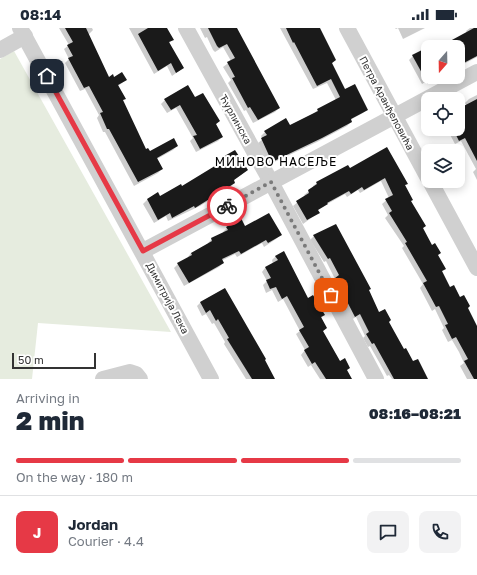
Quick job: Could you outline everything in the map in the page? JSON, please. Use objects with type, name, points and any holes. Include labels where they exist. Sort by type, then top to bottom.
[{"type":"street","name":"Ћурлинска","points":[[186,28],[271,182],[376,379]]},
{"type":"street","name":"Петра Аранђеловића","points":[[347,28],[421,165]]},
{"type":"street","points":[[0,50],[23,32]]},
{"type":"street","name":"Димитрија Лека","points":[[23,32],[211,379]]},
{"type":"street","points":[[143,251],[477,72]]},
{"type":"street","points":[[434,188],[477,268]]},
{"type":"street","points":[[103,379],[130,372],[136,374],[140,379]]},
{"type":"shaded area","points":[[14,51],[171,332],[38,323],[32,379],[0,379],[0,59]]},
{"type":"building","points":[[65,28],[86,28],[109,77],[113,74],[114,77],[122,72],[127,80],[118,85],[126,99],[123,100],[146,149],[148,148],[150,151],[174,138],[178,146],[157,158],[163,169],[138,182],[109,129],[107,129],[100,113],[103,112],[89,86],[84,88],[68,58],[73,56],[67,45],[73,42]]},
{"type":"building","points":[[148,28],[167,28],[174,40],[169,42],[184,68],[176,73],[171,63],[158,71],[138,34]]},
{"type":"building","points":[[208,28],[237,28],[280,108],[258,120],[250,107],[248,108],[232,78],[235,77],[227,62],[235,58],[227,44],[219,48],[217,46]]},
{"type":"building","points":[[286,28],[320,28],[336,60],[332,63],[345,89],[355,84],[368,110],[351,119],[352,122],[272,162],[261,138],[267,135],[264,131],[286,118],[290,125],[318,111],[317,109],[340,97],[331,79],[317,86]]},
{"type":"building","points":[[474,28],[477,28],[477,56],[465,62],[465,40],[452,40]]},
{"type":"building","points":[[421,50],[421,71],[412,55]]},
{"type":"building","points":[[188,85],[195,97],[203,93],[220,121],[216,124],[223,137],[200,149],[193,136],[197,135],[180,105],[171,110],[164,99]]},
{"type":"building","points":[[477,99],[477,161],[465,138],[459,141],[456,136],[465,136],[465,105]]},
{"type":"building","points":[[387,147],[408,184],[405,185],[413,200],[411,201],[426,226],[423,228],[432,245],[435,243],[441,253],[438,255],[446,269],[442,271],[450,287],[454,285],[460,297],[464,295],[470,306],[468,308],[477,326],[477,379],[474,379],[464,361],[468,359],[456,337],[452,339],[445,325],[448,324],[439,306],[436,307],[423,283],[427,281],[405,243],[407,242],[389,213],[392,211],[385,199],[393,195],[385,178],[364,190],[362,187],[351,194],[349,191],[327,203],[328,204],[318,210],[320,213],[307,220],[296,201],[309,193],[308,190],[317,184],[316,182],[348,165],[350,168]]},
{"type":"building","points":[[235,150],[248,170],[234,180],[235,183],[195,208],[194,206],[172,218],[170,213],[158,220],[147,199],[158,192],[160,196],[181,184],[182,186],[223,161],[221,158]]},
{"type":"building","points":[[269,213],[282,235],[268,243],[266,240],[241,254],[239,251],[222,259],[224,263],[189,283],[177,263],[192,255],[191,253],[212,241],[211,238],[228,230],[226,227],[241,218],[245,226]]},
{"type":"building","points":[[336,224],[371,289],[369,290],[379,312],[385,309],[391,320],[389,322],[404,349],[406,348],[413,361],[418,359],[428,379],[394,379],[374,343],[372,344],[366,334],[369,332],[360,314],[355,317],[335,278],[339,275],[330,258],[328,259],[313,235]]},
{"type":"building","points":[[284,251],[308,298],[313,295],[325,315],[321,317],[327,328],[323,331],[340,361],[345,358],[350,368],[347,370],[352,379],[326,379],[315,362],[312,364],[304,350],[309,347],[299,330],[304,327],[287,296],[282,299],[276,287],[270,289],[266,280],[271,278],[265,267],[278,260],[275,256]]},
{"type":"building","points":[[225,288],[266,359],[265,360],[275,379],[252,379],[227,339],[229,338],[218,319],[216,321],[210,310],[206,313],[200,302]]},
{"type":"way so far","points":[[227,206],[271,182],[331,295]]},
{"type":"district","name":"МИНОВО НАСЕЉЕ","points":[[276,162]]},
{"type":"route","points":[[47,76],[143,251],[227,206]]}]
